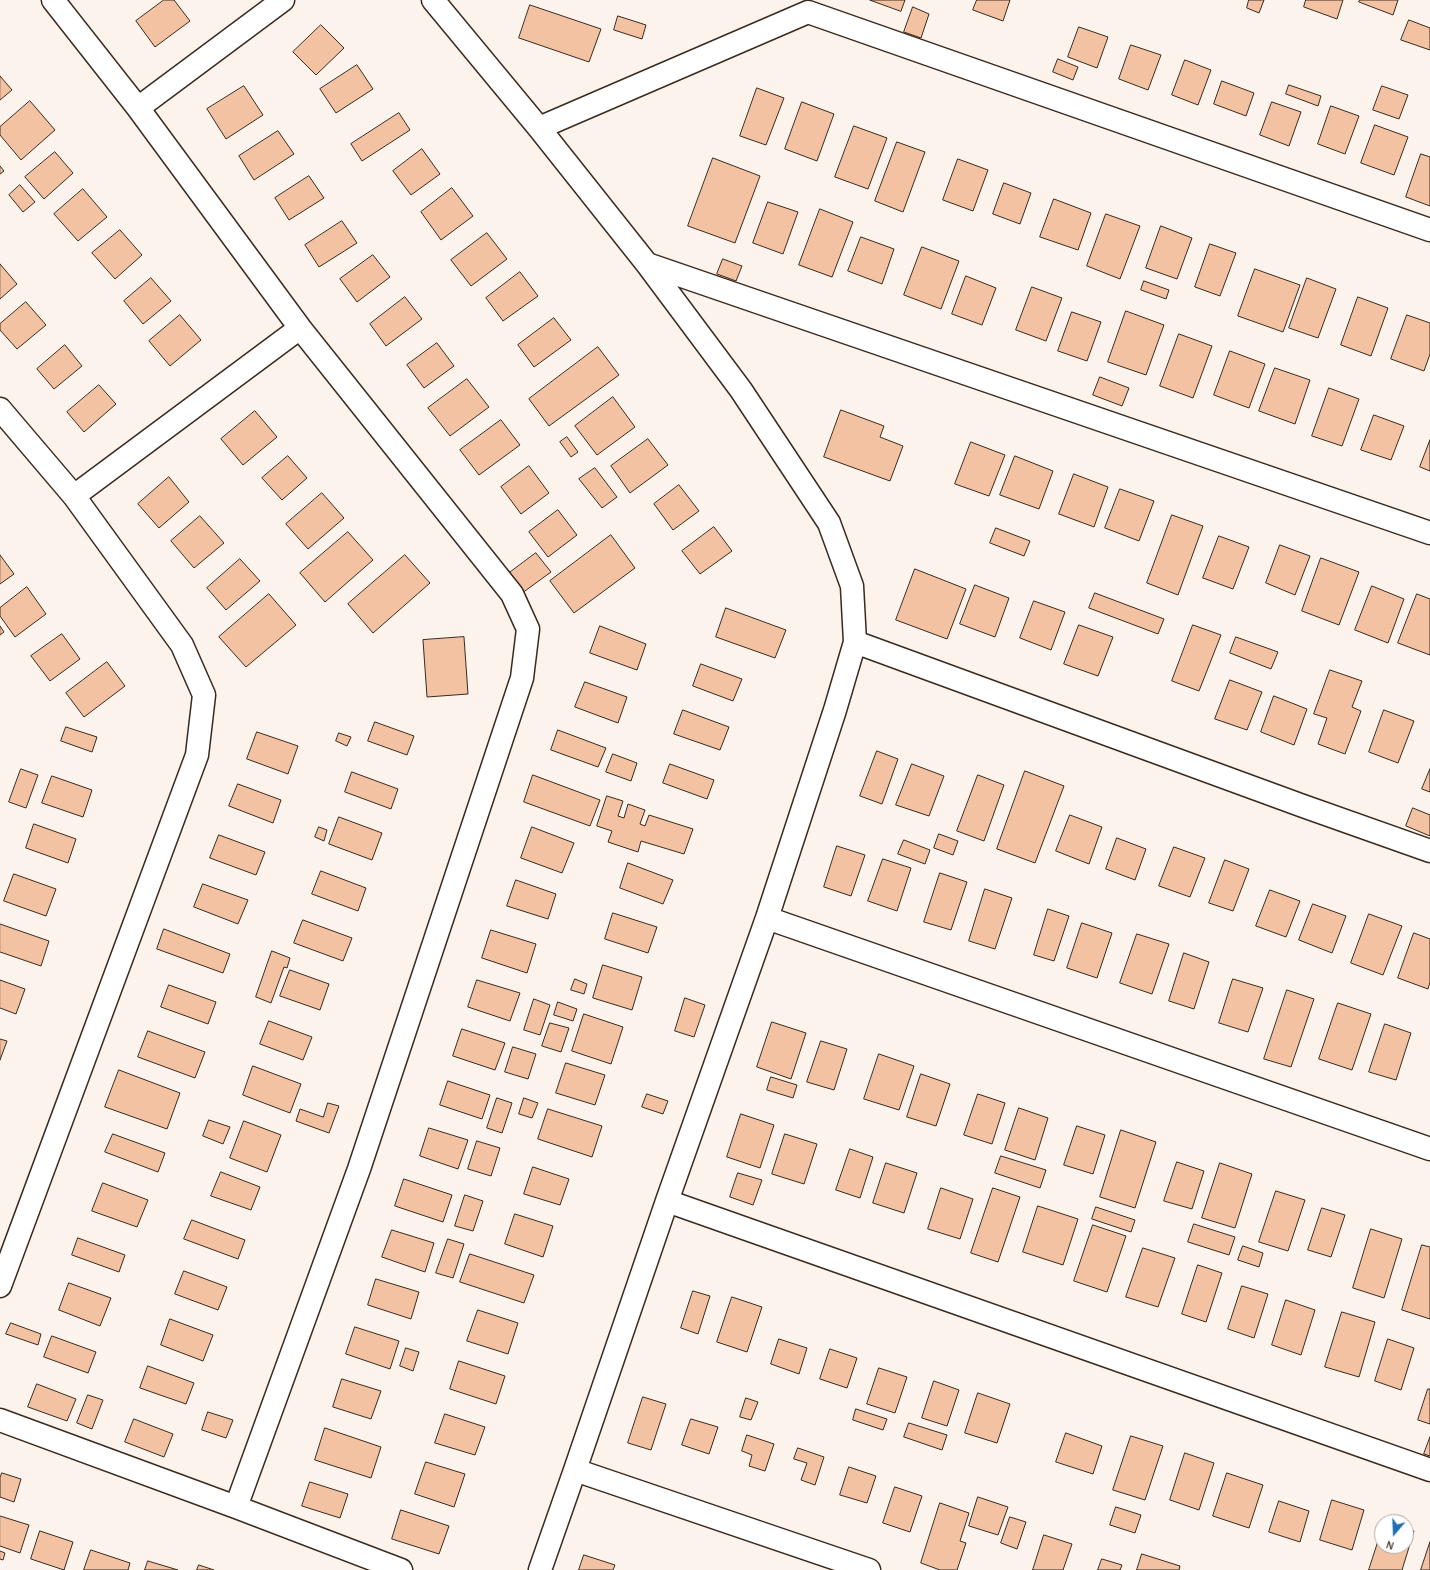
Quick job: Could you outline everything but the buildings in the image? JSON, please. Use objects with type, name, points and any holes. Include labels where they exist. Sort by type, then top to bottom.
[{"type":"street","points":[[53,0],[138,108],[300,328],[512,594],[528,630],[522,678],[359,1169],[236,1507]]},
{"type":"street","points":[[138,108],[283,0]]},
{"type":"street","points":[[433,0],[539,128],[647,264],[741,390],[829,523],[852,586],[855,642],[835,710],[767,918],[667,1201],[576,1470],[540,1570]]},
{"type":"street","points":[[539,128],[810,6],[1430,230]]},
{"type":"street","points":[[647,264],[1430,533]]},
{"type":"street","points":[[74,496],[300,328]]},
{"type":"street","points":[[0,409],[74,496],[182,645],[204,695],[197,755],[0,1286]]},
{"type":"street","points":[[855,642],[1430,851]]},
{"type":"street","points":[[767,918],[1430,1149]]},
{"type":"street","points":[[667,1201],[1430,1470]]},
{"type":"street","points":[[0,1420],[401,1570]]},
{"type":"street","points":[[576,1470],[869,1570]]}]
